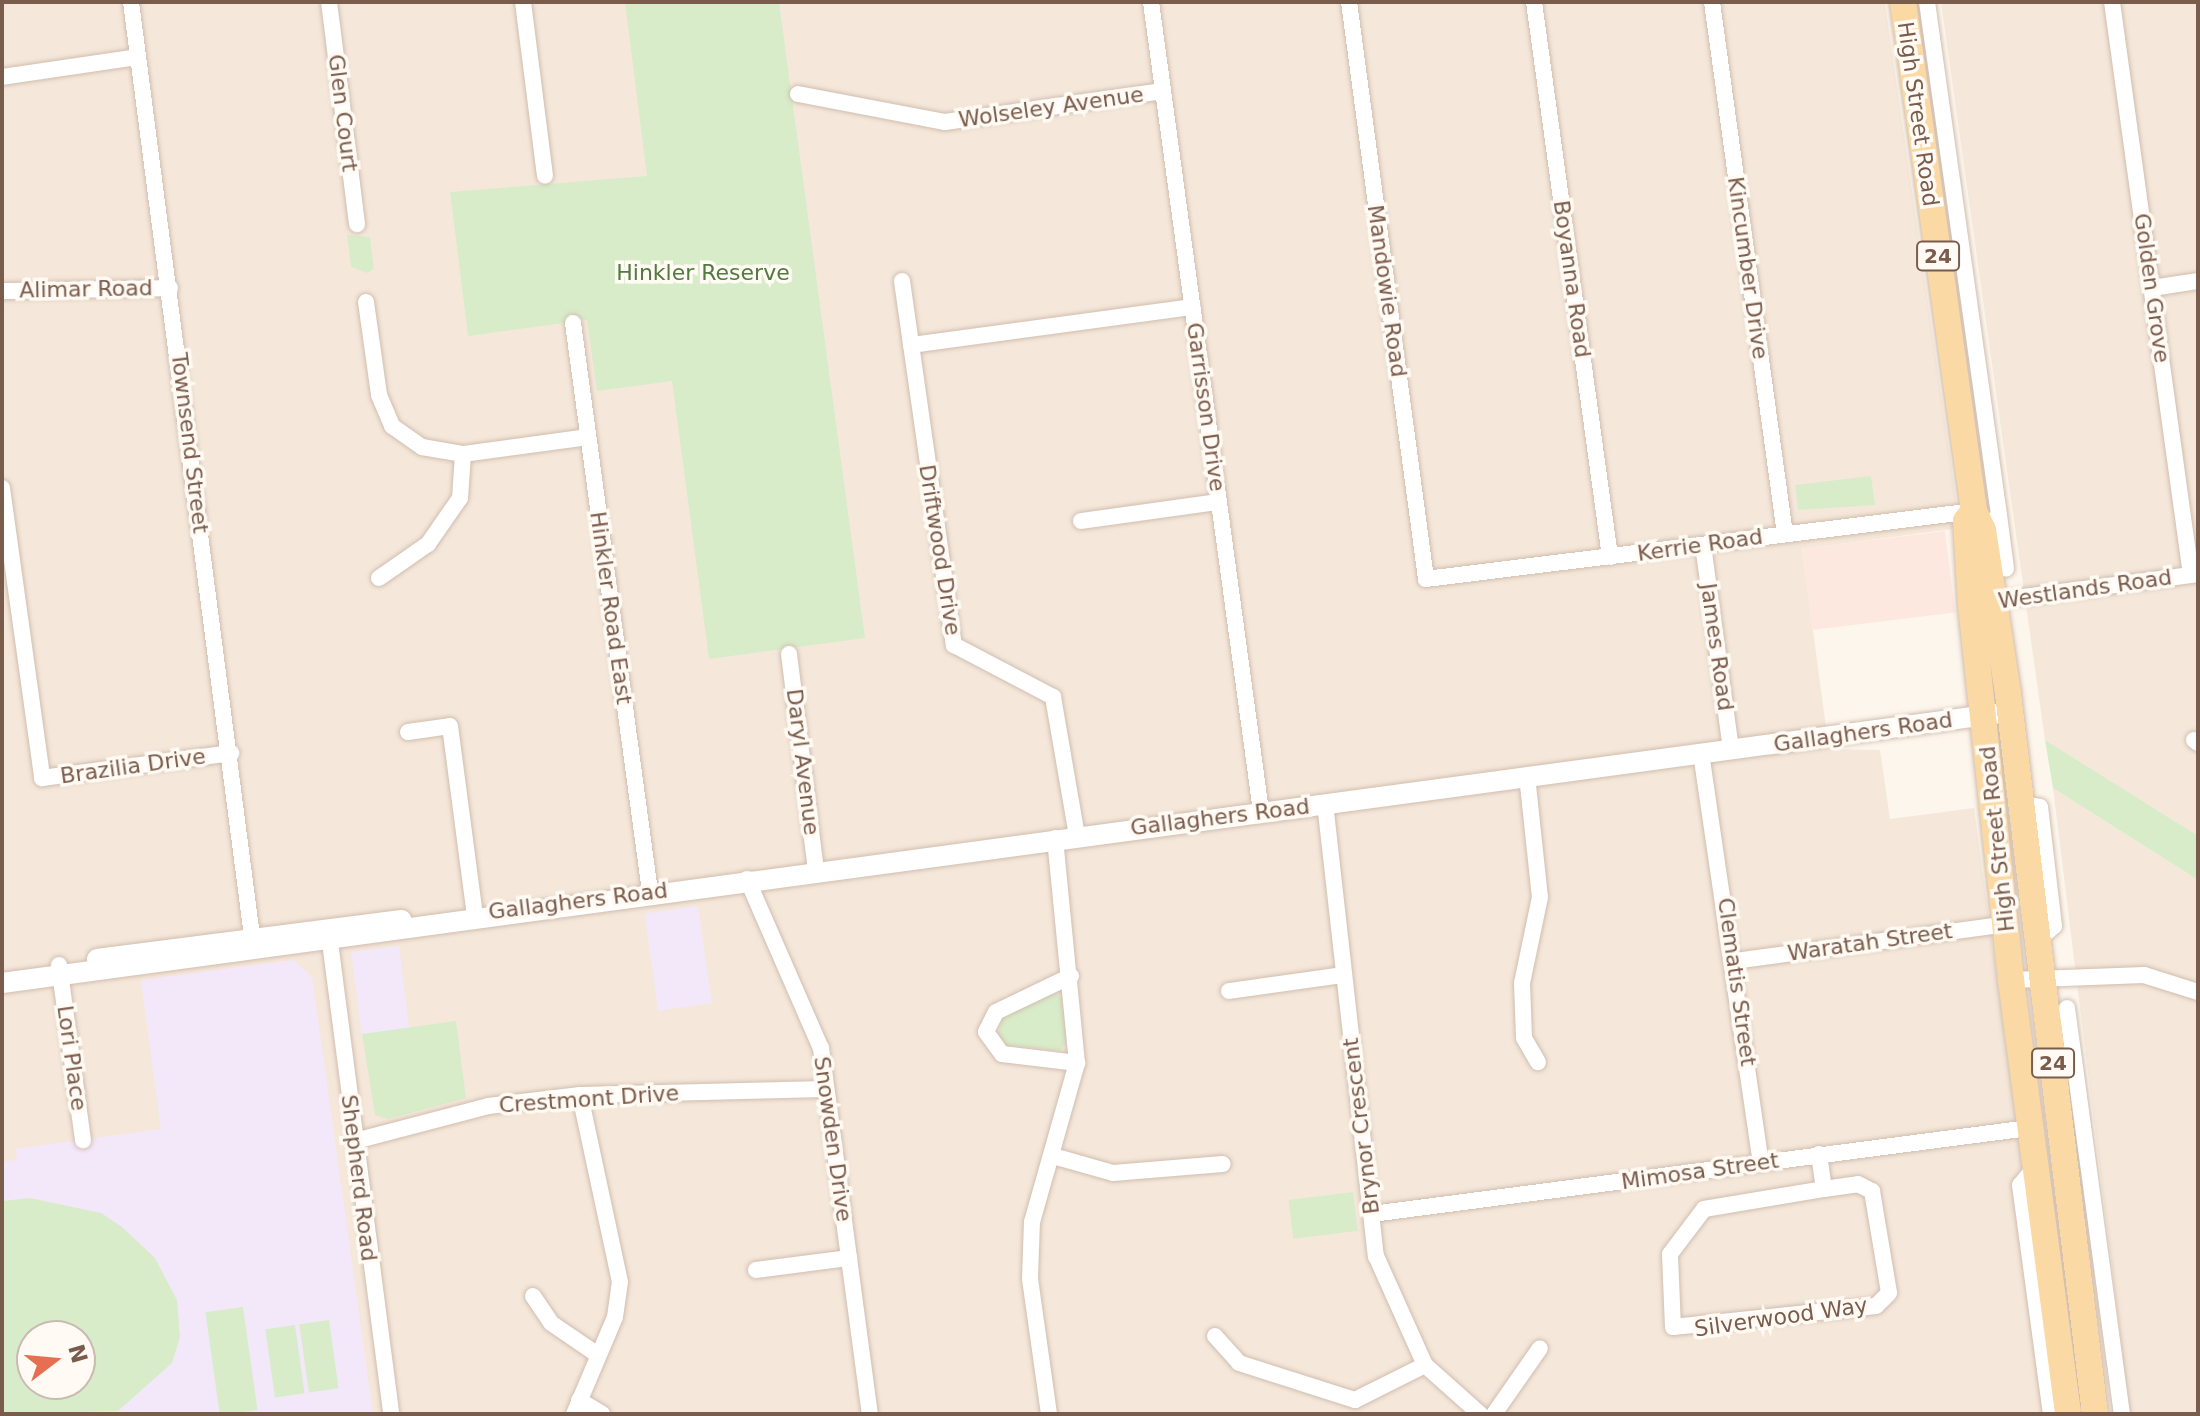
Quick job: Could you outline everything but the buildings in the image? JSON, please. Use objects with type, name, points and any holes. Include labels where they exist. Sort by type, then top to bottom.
[{"type":"main road","name":"High Street Road","points":[[1903,2],[1985,518],[1966,521],[2011,712],[2044,976],[2059,1029],[2095,1414]]},
{"type":"main road","name":"High Street Road","points":[[1983,603],[1983,716],[2017,1035],[2068,1414]]},
{"type":"main road","points":[[2017,1035],[2059,1029]]},
{"type":"street","name":"Townsend Street","points":[[131,2],[256,936]]},
{"type":"street","name":"Glen Court","points":[[329,2],[357,224]]},
{"type":"street","points":[[523,2],[545,176]]},
{"type":"street","name":"Garrisson Drive","points":[[1151,2],[1261,811]]},
{"type":"street","name":"Mandowie Road","points":[[1349,2],[1426,579]]},
{"type":"street","name":"Boyanna Road","points":[[1534,2],[1610,557]]},
{"type":"street","name":"Kincumber Drive","points":[[1712,2],[1785,534]]},
{"type":"street","points":[[1927,2],[1985,518],[2006,569]]},
{"type":"street","name":"Golden Grove","points":[[2112,2],[2194,574]]},
{"type":"street","points":[[2,77],[138,57]]},
{"type":"street","name":"Wolseley Avenue","points":[[798,94],[945,122],[1163,91]]},
{"type":"street","name":"Driftwood Drive","points":[[902,281],[954,645],[1053,697],[1077,836]]},
{"type":"street","points":[[2152,288],[2198,281]]},
{"type":"street","name":"Alimar Road","points":[[2,291],[170,288]]},
{"type":"street","points":[[366,302],[379,395],[392,426],[422,447],[463,454],[588,437]]},
{"type":"street","points":[[911,345],[1192,307]]},
{"type":"street","name":"Hinkler Road East","points":[[573,323],[650,892]]},
{"type":"street","points":[[379,578],[428,544],[460,498],[463,454]]},
{"type":"street","name":"Brazilia Drive","points":[[2,488],[42,778],[231,753]]},
{"type":"street","points":[[1081,521],[1218,502]]},
{"type":"street","name":"Kerrie Road","points":[[1426,579],[1785,534],[1985,518]]},
{"type":"street","name":"James Road","points":[[1703,545],[1714,751]]},
{"type":"street","name":"Westlands Road","points":[[1983,603],[2194,574]]},
{"type":"street","name":"Daryl Avenue","points":[[789,654],[816,870]]},
{"type":"street","name":"Gallaghers Road","points":[[2,972],[60,970],[2011,712]]},
{"type":"street","points":[[408,732],[450,726],[475,915]]},
{"type":"street","name":"Clematis Street","points":[[1714,751],[1712,800],[1761,1163]]},
{"type":"street","points":[[1527,776],[1540,897],[1522,983],[1524,1038],[1538,1062]]},
{"type":"street","name":"Brynor Crescent","points":[[1325,803],[1376,1256],[1425,1365],[1480,1414]]},
{"type":"street","points":[[1049,1414],[1030,1278],[1032,1222],[1077,1063],[1071,976],[1055,838]]},
{"type":"street","name":"Snowden Drive","points":[[747,879],[810,1011],[826,1089],[870,1414]]},
{"type":"street","name":"Waratah Street","points":[[1734,961],[2006,924]]},
{"type":"street","name":"Gallaghers Road","points":[[2,983],[256,936],[329,934]]},
{"type":"street","name":"Shepherd Road","points":[[329,934],[391,1414]]},
{"type":"street","name":"Lori Place","points":[[60,970],[83,1140]]},
{"type":"street","points":[[1229,991],[1343,975]]},
{"type":"street","points":[[2011,980],[2044,976],[2144,975],[2198,992]]},
{"type":"street","points":[[1071,976],[996,1012],[986,1032],[1002,1054],[1077,1063]]},
{"type":"street","name":"High Street Road","points":[[2067,1008],[2059,1029],[2122,1414]]},
{"type":"street","name":"Crestmont Drive","points":[[355,1141],[488,1106],[580,1095],[826,1089]]},
{"type":"street","points":[[580,1095],[620,1282],[615,1317],[577,1407],[602,1414]]},
{"type":"street","name":"Mimosa Street","points":[[1372,1214],[2029,1128]]},
{"type":"street","points":[[1819,1154],[1824,1189]]},
{"type":"street","points":[[1053,1156],[1130,1174],[1223,1164]]},
{"type":"street","name":"High Street Road","points":[[2034,1168],[2020,1185],[2051,1414]]},
{"type":"street","name":"Silverwood Way","points":[[1858,1184],[1872,1191],[1889,1293],[1876,1306],[1673,1327],[1670,1254],[1704,1209],[1824,1189],[1858,1184]]},
{"type":"street","points":[[756,1270],[849,1258]]},
{"type":"street","points":[[533,1296],[551,1323],[598,1355]]},
{"type":"street","points":[[1215,1336],[1239,1363],[1355,1400],[1425,1365]]},
{"type":"street","points":[[1494,1414],[1540,1348]]},
{"type":"shaded area","points":[[2,2],[1885,2],[1960,528],[1802,549],[1829,749],[1880,750],[1890,819],[1974,808],[2055,1414],[2,1414]]},
{"type":"shaded area","points":[[1941,2],[2198,2],[2198,837],[2045,740]]},
{"type":"shaded area","points":[[1945,531],[1955,612],[1812,630],[1802,549]]},
{"type":"shaded area","points":[[2053,788],[2198,880],[2198,1414],[2130,1414]]},
{"type":"shaded area","points":[[698,906],[712,1003],[658,1011],[645,914]]},
{"type":"shaded area","points":[[399,946],[409,1028],[361,1034],[351,952]]},
{"type":"shaded area","points":[[293,960],[312,977],[373,1414],[2,1414],[2,1162],[17,1160],[16,1149],[161,1129],[141,980]]},
{"type":"green space","name":"Hinkler Reserve","points":[[625,2],[779,2],[865,638],[709,659],[672,381],[597,391],[587,320],[468,336],[450,192],[647,176]]},
{"type":"green space","points":[[347,235],[370,237],[374,269],[367,273],[351,267]]},
{"type":"green space","points":[[1871,476],[1875,505],[1798,510],[1795,485]]},
{"type":"green space","points":[[2045,740],[2198,836],[2198,880],[2053,788]]},
{"type":"green space","points":[[1051,991],[1067,1001],[1068,1041],[1060,1051],[1006,1045],[998,1037],[1002,1018]]},
{"type":"green space","points":[[456,1021],[466,1098],[388,1119],[375,1115],[362,1034]]},
{"type":"green space","points":[[1353,1192],[1358,1231],[1293,1239],[1288,1200]]},
{"type":"green space","points":[[30,1198],[101,1213],[122,1227],[155,1258],[177,1300],[180,1337],[172,1363],[118,1411],[2,1414],[2,1201]]},
{"type":"green space","points":[[243,1307],[257,1410],[220,1414],[205,1312]]},
{"type":"green space","points":[[329,1320],[339,1388],[309,1393],[299,1324]]},
{"type":"green space","points":[[295,1325],[305,1393],[275,1398],[265,1329]]}]
